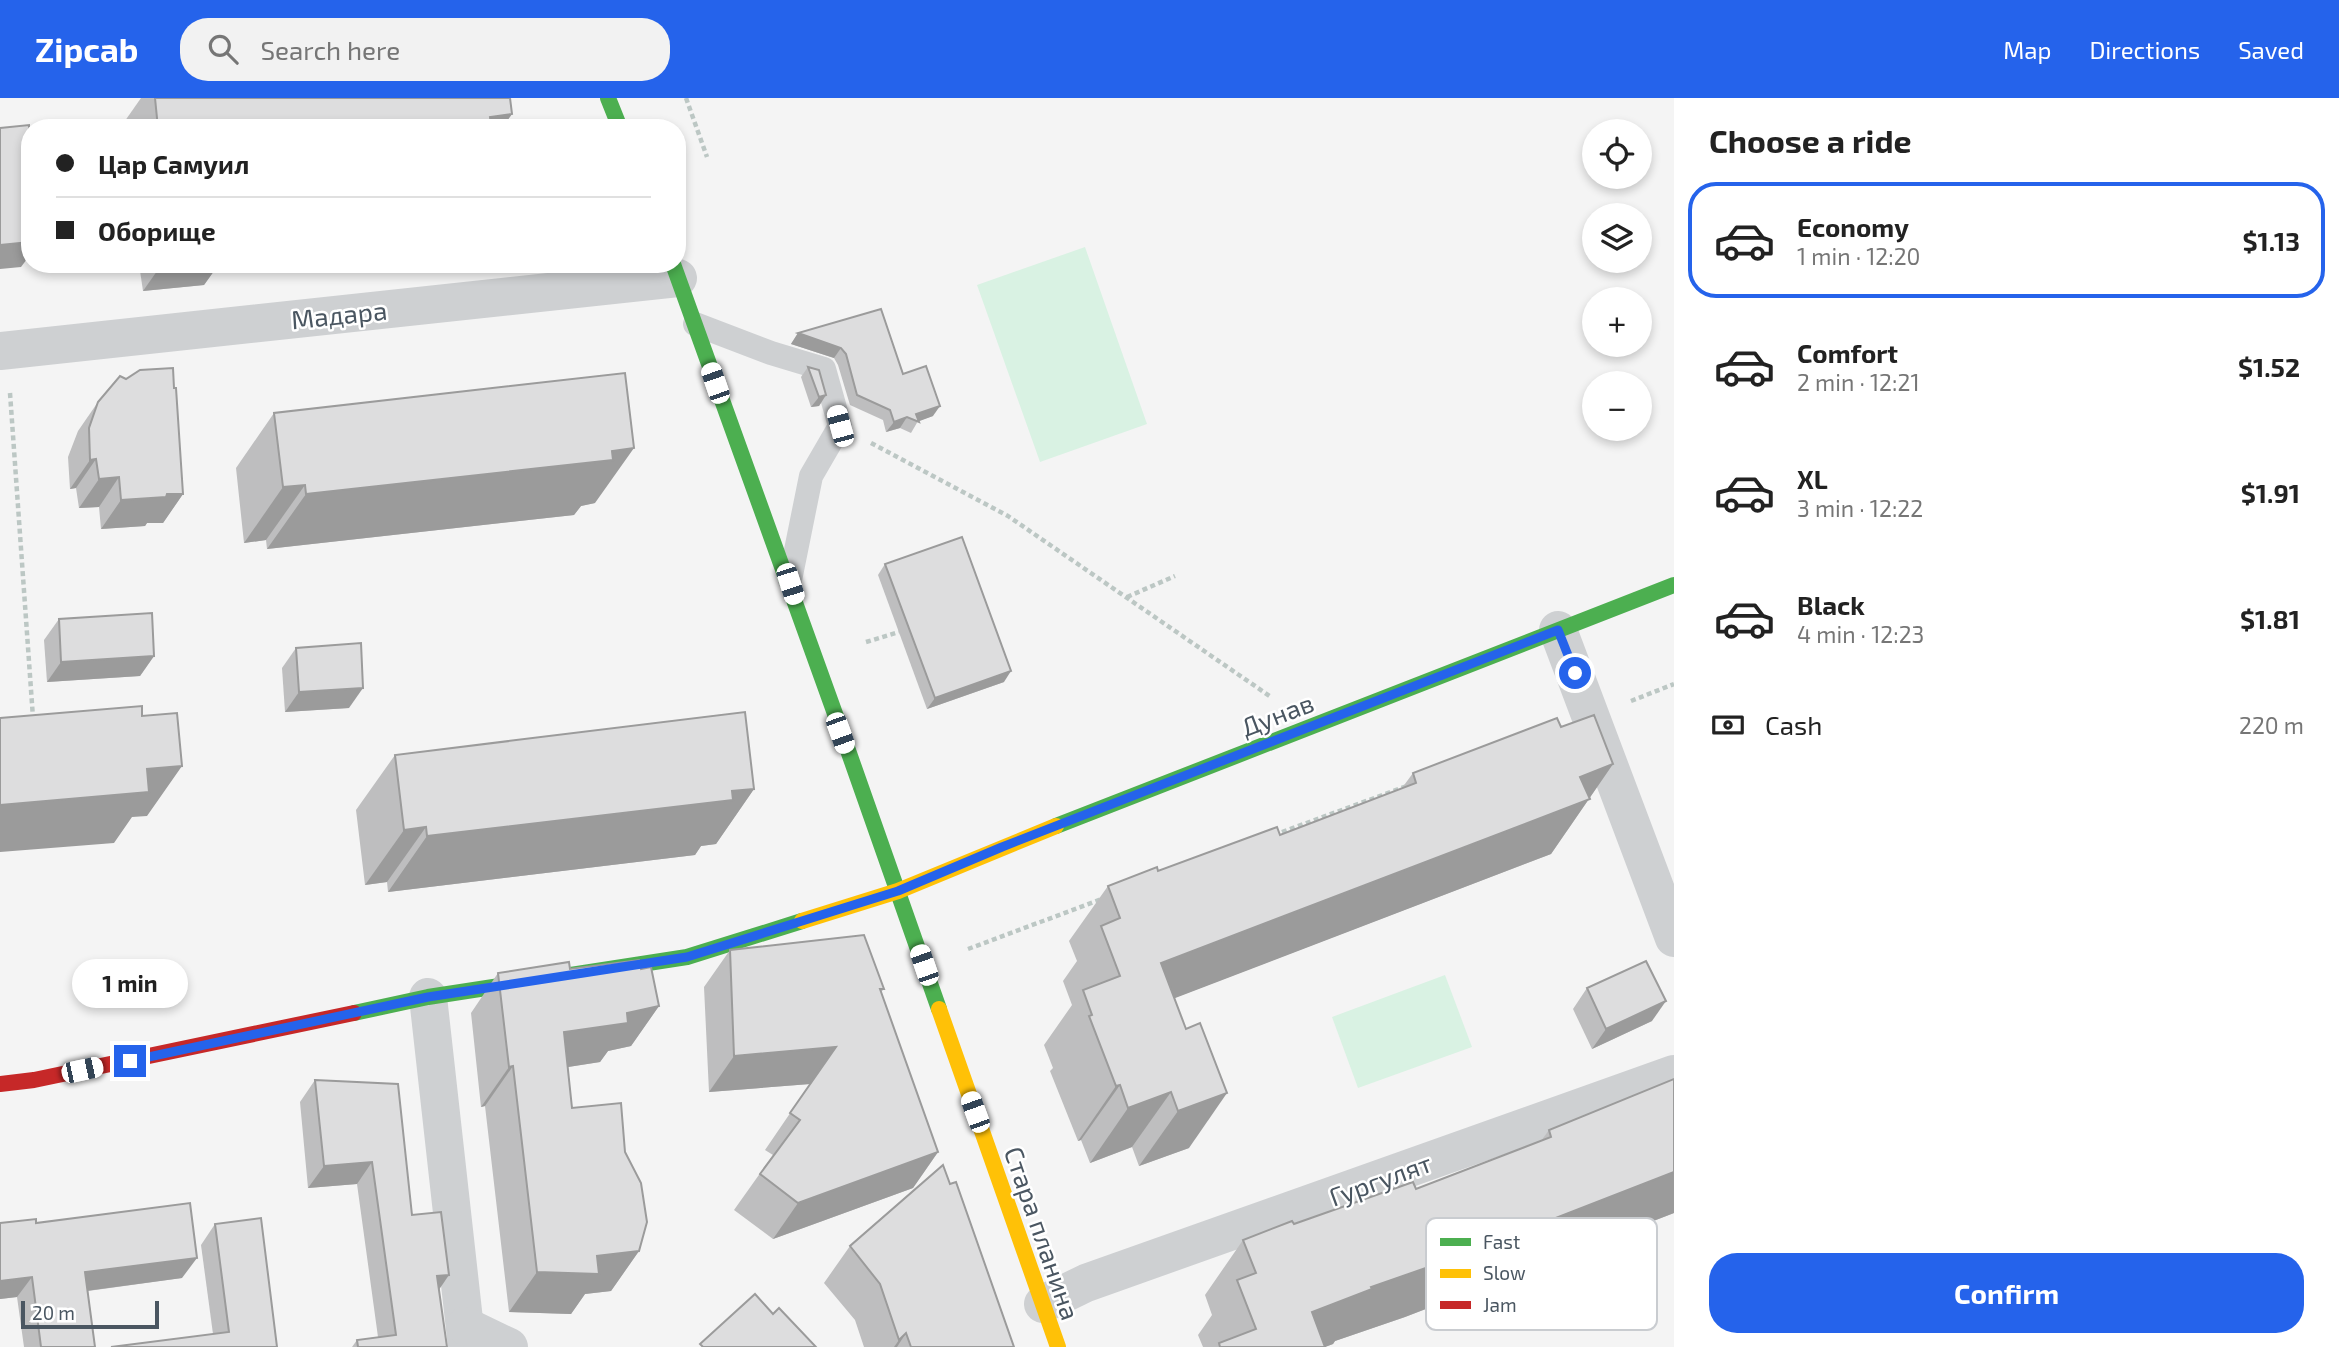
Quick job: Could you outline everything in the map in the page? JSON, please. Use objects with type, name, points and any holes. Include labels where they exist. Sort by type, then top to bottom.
[{"type":"main road","points":[[608,98],[616,119]]},
{"type":"main road","name":"Стара планина","points":[[677,273],[790,584],[1058,1347]]},
{"type":"main road","name":"Дунав","points":[[0,1084],[34,1080],[164,1054],[428,997],[687,957],[898,891],[1002,847],[1674,585]]},
{"type":"street","name":"Мадара","points":[[3,351],[659,273]]},
{"type":"street","points":[[1558,630],[1674,938]]},
{"type":"street","points":[[428,997],[466,1336],[509,1347]]},
{"type":"street","name":"Гургулят","points":[[1043,1304],[1086,1283],[1674,1074]]},
{"type":"lane","points":[[695,324],[771,353],[824,369],[840,426],[811,476],[790,584]]},
{"type":"path","points":[[686,98],[707,157]]},
{"type":"path","points":[[3,351],[33,718]]},
{"type":"path","points":[[840,426],[1008,516],[1274,700]]},
{"type":"path","points":[[1126,598],[1175,576]]},
{"type":"path","points":[[866,642],[899,632]]},
{"type":"path","points":[[1592,717],[1674,684]]},
{"type":"path","points":[[1267,838],[1410,785]]},
{"type":"path","points":[[968,949],[1111,896]]},
{"type":"green space","points":[[1085,247],[1147,424],[1040,462],[977,285]]},
{"type":"green space","points":[[1445,975],[1472,1047],[1358,1088],[1332,1017]]},
{"type":"building","points":[[155,98],[510,98],[512,114],[490,119],[157,119]]},
{"type":"building","points":[[21,126],[21,243],[0,245],[0,128]]},
{"type":"building","points":[[881,309],[903,374],[926,366],[940,406],[916,414],[919,422],[907,417],[894,422],[890,410],[857,395],[846,354],[841,348],[798,333]]},
{"type":"building","points":[[808,367],[819,370],[826,395],[819,397]]},
{"type":"building","points":[[173,368],[183,494],[121,500],[119,477],[99,479],[96,459],[90,460],[89,428],[98,402],[120,376],[126,379],[140,370]]},
{"type":"building","points":[[625,373],[634,448],[612,451],[613,460],[306,494],[305,485],[283,487],[274,413]]},
{"type":"building","points":[[962,537],[1011,671],[935,698],[885,564]]},
{"type":"building","points":[[152,613],[154,656],[61,662],[59,619]]},
{"type":"building","points":[[361,643],[363,688],[299,692],[296,648]]},
{"type":"building","points":[[142,706],[142,716],[177,713],[182,766],[147,769],[149,792],[0,805],[0,718]]},
{"type":"building","points":[[745,712],[754,789],[732,791],[733,800],[427,836],[426,827],[404,830],[395,755]]},
{"type":"building","points":[[1594,715],[1613,764],[1580,777],[1590,799],[1161,963],[1186,1029],[1200,1023],[1227,1093],[1178,1111],[1171,1092],[1128,1108],[1120,1085],[1116,1086],[1089,1016],[1092,1015],[1083,990],[1120,976],[1101,926],[1120,918],[1108,886],[1157,867],[1158,871],[1277,827],[1280,835],[1416,783],[1413,773],[1557,718],[1561,727]]},
{"type":"building","points":[[864,935],[884,989],[880,989],[938,1152],[798,1203],[760,1174],[800,1120],[790,1113],[836,1047],[734,1056],[730,950]]},
{"type":"building","points":[[639,960],[641,969],[651,967],[659,1006],[627,1013],[628,1023],[564,1032],[572,1108],[621,1103],[625,1152],[641,1183],[647,1222],[639,1251],[597,1256],[599,1274],[537,1272],[513,1066],[509,1067],[498,973],[569,962],[570,969]]},
{"type":"building","points":[[1646,961],[1666,1001],[1606,1029],[1587,988]]},
{"type":"building","points":[[1674,1079],[1674,1172],[1556,1218],[1426,1218],[1426,1268],[1312,1312],[1325,1347],[1220,1347],[1219,1343],[1256,1329],[1237,1280],[1256,1273],[1243,1240],[1292,1221],[1294,1224],[1413,1182],[1416,1189],[1551,1137],[1549,1130]]},
{"type":"building","points":[[315,1080],[398,1084],[412,1215],[441,1212],[449,1275],[437,1276],[447,1347],[358,1347],[357,1340],[396,1335],[372,1162],[324,1166]]},
{"type":"building","points":[[943,1165],[950,1184],[956,1182],[1014,1347],[911,1347],[906,1333],[899,1340],[880,1284],[850,1246]]},
{"type":"building","points":[[190,1203],[197,1258],[85,1272],[95,1347],[41,1347],[32,1277],[0,1281],[0,1223],[36,1219],[36,1223]]},
{"type":"building","points":[[261,1218],[277,1347],[111,1347],[229,1332],[215,1224]]},
{"type":"building","points":[[755,1294],[773,1314],[779,1308],[816,1347],[703,1347],[700,1344]]},
{"type":"traffic: fast","points":[[608,98],[616,119]]},
{"type":"traffic: fast","points":[[676,273],[939,1009]]},
{"type":"traffic: fast","points":[[1056,826],[1674,585]]},
{"type":"traffic: fast","points":[[354,1013],[428,997],[687,957],[802,921]]},
{"type":"traffic: slow","points":[[802,921],[898,891],[1056,826]]},
{"type":"traffic: slow","points":[[939,1009],[1058,1347]]},
{"type":"traffic: jam","points":[[0,1084],[34,1080],[354,1013]]},
{"type":"route","points":[[130,1061],[428,997],[687,957],[898,891],[1002,847],[1558,630],[1575,673]]}]
